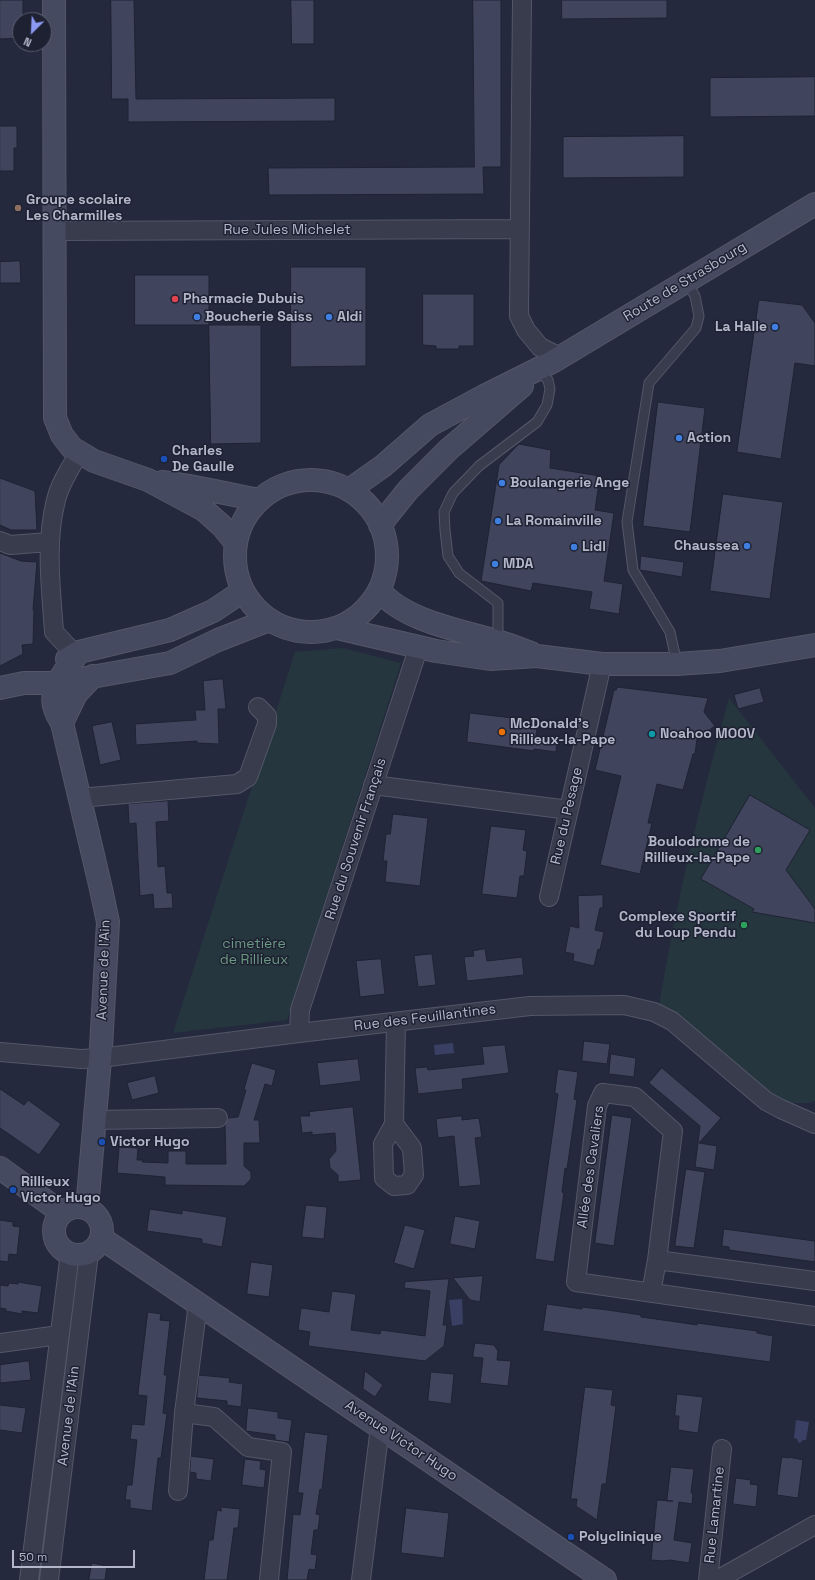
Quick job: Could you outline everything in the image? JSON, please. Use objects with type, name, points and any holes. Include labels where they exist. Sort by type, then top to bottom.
[{"type":"main road","points":[[54,0],[56,418],[62,435],[72,448],[79,453],[94,461],[148,480],[204,510],[222,526],[236,542]]},
{"type":"main road","name":"Route de Strasbourg","points":[[349,490],[383,466],[430,425],[484,396],[552,363],[815,204]]},
{"type":"main road","name":"Route de Strasbourg","points":[[380,524],[408,490],[448,450],[552,363]]},
{"type":"main road","points":[[148,480],[193,486],[228,495],[259,500]]},
{"type":"main road","points":[[303,480],[327,481],[349,490],[368,505],[380,524],[386,541],[387,558],[385,574],[379,590],[368,606],[354,619],[337,628],[314,632],[290,629],[269,620],[254,607],[243,591],[235,567],[236,542],[244,519],[259,500],[279,486],[303,480]]},
{"type":"main road","points":[[379,590],[400,609],[457,630],[498,641],[537,656]]},
{"type":"main road","points":[[24,683],[79,652],[170,630],[213,611],[243,591]]},
{"type":"main road","points":[[0,688],[24,683],[58,683],[170,663],[218,640],[269,620]]},
{"type":"main road","points":[[337,628],[417,646],[490,659],[537,656],[602,664],[677,664],[720,661],[815,645]]},
{"type":"main road","name":"Avenue de l'Ain","points":[[79,652],[58,683],[53,695],[54,708],[62,723],[108,922],[100,1058],[87,1208]]},
{"type":"main road","points":[[62,723],[76,694],[93,676]]},
{"type":"main road","points":[[0,1168],[62,1213]]},
{"type":"main road","points":[[70,1208],[87,1208],[98,1217],[101,1224],[87,1248],[64,1250],[55,1238],[55,1224],[62,1213],[70,1208]]},
{"type":"main road","name":"Avenue Victor Hugo","points":[[87,1248],[198,1303],[605,1580]]},
{"type":"street","points":[[522,0],[519,316],[526,330],[552,363]]},
{"type":"street","name":"Rue Jules Michelet","points":[[55,231],[520,229]]},
{"type":"street","points":[[79,453],[66,476],[56,499],[49,542],[54,632],[70,649],[79,652]]},
{"type":"street","points":[[0,541],[10,545],[49,542]]},
{"type":"street","name":"Rue du Souvenir Français","points":[[299,1033],[300,1010],[417,646]]},
{"type":"street","name":"Rue du Pesage","points":[[549,897],[602,664]]},
{"type":"street","points":[[80,798],[237,784],[248,777],[267,724],[267,716],[258,707]]},
{"type":"street","points":[[373,785],[568,810]]},
{"type":"street","name":"Rue des Feuillantines","points":[[0,1052],[100,1058],[530,1006],[624,1005],[654,1012],[672,1021],[766,1101],[815,1124]]},
{"type":"street","points":[[394,1124],[396,1022]]},
{"type":"street","name":"Allée des Cavaliers","points":[[651,1293],[657,1260],[673,1131],[635,1097],[603,1093],[597,1106],[576,1282],[651,1293],[815,1316]]},
{"type":"street","points":[[94,1120],[218,1118]]},
{"type":"street","name":"Avenue de l'Ain","points":[[29,1580],[59,1335],[87,1248]]},
{"type":"street","name":"Avenue de l'Ain","points":[[49,1580],[87,1248]]},
{"type":"street","points":[[657,1260],[815,1281]]},
{"type":"street","points":[[178,1491],[184,1413],[198,1303]]},
{"type":"street","points":[[0,1343],[59,1335]]},
{"type":"street","points":[[184,1413],[214,1417],[248,1447],[282,1452],[269,1580]]},
{"type":"street","points":[[361,1580],[380,1427]]},
{"type":"street","name":"Rue Lamartine","points":[[708,1580],[722,1450]]},
{"type":"street","name":"Rue Lamartine","points":[[717,1580],[815,1525]]},
{"type":"lane","points":[[677,664],[670,632],[633,570],[627,522],[648,383],[696,328],[699,316],[695,296],[686,281]]},
{"type":"lane","points":[[498,641],[498,603],[459,573],[448,556],[444,512],[453,493],[479,466],[537,422],[547,405],[550,389],[548,380],[552,363]]},
{"type":"green space","name":"cimetière de Rillieux","points":[[343,648],[401,663],[287,1020],[173,1033],[295,652]]},
{"type":"green space","name":"Complexe Sportif du Loup Pendu","points":[[729,698],[815,808],[815,1101],[798,1103],[782,1100],[772,1095],[659,1006],[673,928],[690,851]]},
{"type":"water","points":[[453,1043],[454,1053],[435,1055],[434,1045]]},
{"type":"water","points":[[462,1299],[463,1324],[452,1326],[449,1300]]},
{"type":"water","points":[[796,1420],[809,1422],[806,1440],[803,1440],[800,1443],[794,1438]]},
{"type":"building","points":[[0,0],[23,0],[23,12],[12,12],[12,38],[0,39]]},
{"type":"building","points":[[111,0],[134,0],[136,99],[335,98],[335,121],[128,122],[128,99],[112,99]]},
{"type":"building","points":[[291,0],[314,0],[314,44],[292,44]]},
{"type":"building","points":[[473,0],[501,0],[501,167],[483,167],[484,194],[269,195],[268,168],[474,167]]},
{"type":"building","points":[[562,0],[667,0],[667,18],[562,19]]},
{"type":"building","points":[[815,77],[815,116],[710,117],[710,78]]},
{"type":"building","points":[[0,126],[17,126],[17,148],[14,148],[14,171],[0,171]]},
{"type":"building","points":[[684,136],[684,177],[563,178],[563,137]]},
{"type":"building","points":[[20,261],[21,283],[0,283],[0,262]]},
{"type":"building","name":"Aldi","points":[[291,267],[366,267],[366,366],[291,367]]},
{"type":"building","points":[[135,275],[209,275],[209,325],[135,325]]},
{"type":"building","points":[[423,294],[474,294],[474,346],[459,346],[459,349],[436,349],[436,346],[423,345]]},
{"type":"building","points":[[759,300],[802,305],[815,323],[815,366],[795,363],[781,459],[737,452]]},
{"type":"building","points":[[209,325],[261,325],[261,443],[211,444]]},
{"type":"building","points":[[658,402],[705,408],[690,532],[643,526]]},
{"type":"building","points":[[519,444],[551,450],[550,468],[600,476],[595,510],[614,513],[604,581],[623,584],[619,614],[589,609],[592,592],[533,583],[531,591],[481,581],[499,465]]},
{"type":"building","points":[[0,478],[35,491],[37,530],[11,530],[0,525]]},
{"type":"building","name":"Chaussea","points":[[723,494],[783,502],[770,599],[710,591]]},
{"type":"building","points":[[0,553],[21,561],[37,562],[33,610],[33,644],[22,645],[23,654],[0,666]]},
{"type":"building","points":[[641,556],[684,562],[682,577],[640,570]]},
{"type":"building","points":[[223,679],[226,709],[218,709],[219,744],[197,743],[197,741],[136,745],[135,724],[196,720],[195,710],[205,710],[203,681]]},
{"type":"building","name":"Noahoo MOOV","points":[[617,687],[708,698],[704,712],[715,726],[697,739],[695,754],[693,754],[683,790],[657,784],[648,823],[652,823],[640,874],[600,865],[621,776],[595,770],[614,690],[616,690]]},
{"type":"building","points":[[760,688],[764,702],[738,709],[734,695]]},
{"type":"building","name":"McDonald's Rillieux-la-Pape","points":[[470,713],[538,721],[536,736],[557,739],[556,752],[534,749],[534,751],[467,742]]},
{"type":"building","points":[[112,722],[121,760],[100,765],[92,726]]},
{"type":"building","name":"Boulodrome de Rillieux-la-Pape","points":[[750,795],[810,830],[786,870],[815,909],[815,923],[752,912],[754,909],[701,879]]},
{"type":"building","points":[[168,801],[169,821],[156,822],[158,867],[165,866],[167,893],[172,893],[173,908],[154,909],[153,894],[140,896],[136,823],[129,824],[128,804]]},
{"type":"building","points":[[393,814],[428,818],[420,886],[385,882],[387,861],[383,861],[386,834],[390,834]]},
{"type":"building","points":[[491,826],[526,830],[523,850],[527,851],[524,876],[520,876],[517,898],[482,894]]},
{"type":"building","points":[[603,895],[603,908],[600,908],[595,930],[604,932],[600,950],[598,949],[594,966],[573,961],[574,954],[565,952],[570,926],[579,928],[578,896]]},
{"type":"building","points":[[485,949],[487,961],[522,957],[524,975],[467,981],[464,957],[474,956],[473,951]]},
{"type":"building","points":[[432,954],[436,985],[418,987],[414,956]]},
{"type":"building","points":[[381,959],[385,994],[360,997],[356,961]]},
{"type":"building","points":[[584,1041],[610,1044],[607,1064],[582,1061]]},
{"type":"building","points":[[505,1045],[509,1073],[462,1079],[463,1089],[418,1094],[415,1068],[427,1067],[428,1070],[484,1064],[482,1047]]},
{"type":"building","points":[[611,1054],[636,1058],[634,1077],[609,1074]]},
{"type":"building","points":[[358,1059],[361,1081],[320,1086],[317,1063]]},
{"type":"building","points":[[252,1063],[276,1070],[272,1086],[265,1084],[254,1120],[259,1120],[260,1143],[244,1143],[244,1166],[251,1172],[251,1179],[244,1186],[165,1185],[165,1177],[117,1173],[119,1147],[138,1148],[137,1160],[143,1160],[142,1162],[168,1163],[168,1151],[186,1151],[186,1164],[226,1164],[225,1125],[228,1118],[238,1117]]},
{"type":"building","points":[[662,1068],[721,1118],[699,1143],[717,1146],[714,1170],[695,1167],[700,1126],[649,1083]]},
{"type":"building","points":[[558,1069],[578,1072],[574,1099],[577,1100],[567,1169],[565,1168],[562,1192],[564,1193],[554,1262],[535,1259],[558,1094],[555,1093]]},
{"type":"building","points":[[155,1076],[159,1093],[132,1100],[127,1083]]},
{"type":"building","points":[[0,1089],[24,1105],[28,1100],[61,1124],[39,1155],[0,1128]]},
{"type":"building","points":[[353,1107],[361,1180],[338,1182],[338,1175],[330,1168],[329,1159],[336,1151],[335,1133],[312,1135],[312,1132],[302,1133],[300,1116],[310,1116],[309,1112]]},
{"type":"building","points":[[612,1115],[632,1118],[614,1246],[595,1243]]},
{"type":"building","points":[[462,1116],[462,1120],[479,1118],[482,1137],[475,1138],[481,1185],[459,1187],[454,1136],[438,1138],[436,1119]]},
{"type":"building","points":[[686,1169],[705,1172],[694,1248],[675,1246]]},
{"type":"building","points":[[306,1205],[327,1207],[324,1239],[302,1237]]},
{"type":"building","points":[[150,1209],[182,1214],[182,1210],[227,1217],[222,1247],[202,1243],[202,1239],[147,1231]]},
{"type":"building","points":[[455,1216],[480,1221],[475,1249],[450,1244]]},
{"type":"building","points":[[0,1220],[13,1222],[13,1226],[20,1227],[17,1255],[9,1254],[8,1262],[0,1261]]},
{"type":"building","points":[[405,1225],[425,1230],[414,1269],[394,1263]]},
{"type":"building","points":[[724,1229],[815,1241],[815,1262],[729,1250],[729,1247],[722,1246]]},
{"type":"building","points":[[251,1262],[273,1265],[269,1297],[247,1294]]},
{"type":"building","points":[[483,1276],[480,1302],[470,1300],[453,1278]]},
{"type":"building","points":[[449,1279],[443,1325],[447,1325],[444,1346],[425,1361],[308,1346],[310,1332],[298,1330],[301,1308],[329,1312],[332,1291],[356,1294],[351,1330],[380,1334],[381,1330],[425,1336],[430,1291],[404,1288],[405,1282]]},
{"type":"building","points":[[18,1282],[42,1286],[38,1313],[22,1311],[22,1314],[6,1311],[6,1309],[0,1308],[0,1285],[8,1286],[9,1283],[18,1284]]},
{"type":"building","points":[[547,1304],[582,1309],[582,1307],[608,1310],[641,1315],[641,1317],[697,1325],[697,1323],[757,1331],[757,1333],[773,1336],[770,1362],[543,1331]]},
{"type":"building","points":[[148,1312],[161,1314],[160,1320],[170,1321],[164,1375],[167,1375],[163,1413],[167,1414],[161,1458],[158,1458],[152,1511],[130,1508],[130,1500],[125,1500],[127,1485],[132,1485],[137,1440],[130,1439],[132,1424],[144,1425],[147,1396],[138,1395]]},
{"type":"building","points":[[475,1343],[494,1345],[498,1351],[497,1360],[511,1361],[508,1386],[480,1383],[483,1358],[473,1357]]},
{"type":"building","points":[[29,1361],[31,1380],[0,1383],[0,1365]]},
{"type":"building","points":[[365,1371],[383,1385],[375,1397],[363,1389]]},
{"type":"building","points":[[431,1372],[454,1374],[451,1404],[428,1401]]},
{"type":"building","points":[[199,1375],[230,1378],[229,1382],[243,1384],[241,1407],[227,1405],[227,1401],[197,1398]]},
{"type":"building","points":[[585,1387],[613,1390],[611,1405],[616,1406],[606,1484],[602,1484],[597,1520],[576,1506],[577,1499],[571,1499]]},
{"type":"building","points":[[677,1394],[703,1397],[698,1433],[678,1430],[679,1416],[675,1416]]},
{"type":"building","points":[[0,1405],[26,1408],[22,1433],[0,1430]]},
{"type":"building","points":[[248,1408],[278,1412],[278,1418],[292,1420],[289,1442],[275,1440],[275,1435],[246,1431]]},
{"type":"building","points":[[305,1432],[328,1435],[322,1490],[320,1489],[316,1514],[320,1515],[318,1530],[314,1530],[311,1554],[317,1555],[315,1570],[309,1569],[307,1580],[287,1580],[293,1514],[300,1515],[303,1493],[298,1493]]},
{"type":"building","points":[[191,1456],[214,1459],[211,1481],[196,1479],[196,1473],[190,1472]]},
{"type":"building","points":[[782,1457],[803,1460],[798,1498],[777,1495]]},
{"type":"building","points":[[245,1459],[261,1461],[260,1469],[266,1470],[264,1488],[242,1485]]},
{"type":"building","points":[[671,1467],[694,1469],[691,1492],[693,1495],[692,1504],[679,1502],[674,1540],[692,1543],[689,1563],[670,1560],[651,1560],[657,1500],[667,1501]]},
{"type":"building","points":[[736,1478],[751,1480],[750,1484],[758,1485],[756,1507],[733,1504]]},
{"type":"building","points":[[221,1507],[240,1509],[238,1528],[234,1528],[227,1580],[204,1580],[209,1540],[213,1540],[217,1510],[221,1511]]},
{"type":"building","points":[[406,1508],[449,1513],[444,1558],[401,1553]]},
{"type":"building","points":[[92,1563],[107,1566],[105,1580],[89,1580]]},
{"type":"place","name":"Groupe scolaire Les Charmilles","points":[[18,208]]},
{"type":"place","name":"Pharmacie Dubuis","points":[[175,299]]},
{"type":"place","name":"Boucherie Saiss","points":[[197,317]]},
{"type":"place","name":"Aldi","points":[[329,317]]},
{"type":"place","name":"La Halle","points":[[775,327]]},
{"type":"place","name":"Action","points":[[679,438]]},
{"type":"place","name":"Charles De Gaulle","points":[[164,459]]},
{"type":"place","name":"Boulangerie Ange","points":[[502,483]]},
{"type":"place","name":"La Romainville","points":[[498,521]]},
{"type":"place","name":"Chaussea","points":[[747,546]]},
{"type":"place","name":"Lidl","points":[[574,547]]},
{"type":"place","name":"MDA","points":[[495,564]]},
{"type":"place","name":"McDonald's Rillieux-la-Pape","points":[[502,732]]},
{"type":"place","name":"Noahoo MOOV","points":[[652,734]]},
{"type":"place","name":"Boulodrome de Rillieux-la-Pape","points":[[758,850]]},
{"type":"place","name":"Complexe Sportif du Loup Pendu","points":[[744,925]]},
{"type":"place","name":"Victor Hugo","points":[[102,1142]]},
{"type":"place","name":"Rillieux Victor Hugo","points":[[13,1190]]},
{"type":"place","name":"Polyclinique","points":[[571,1537]]}]
